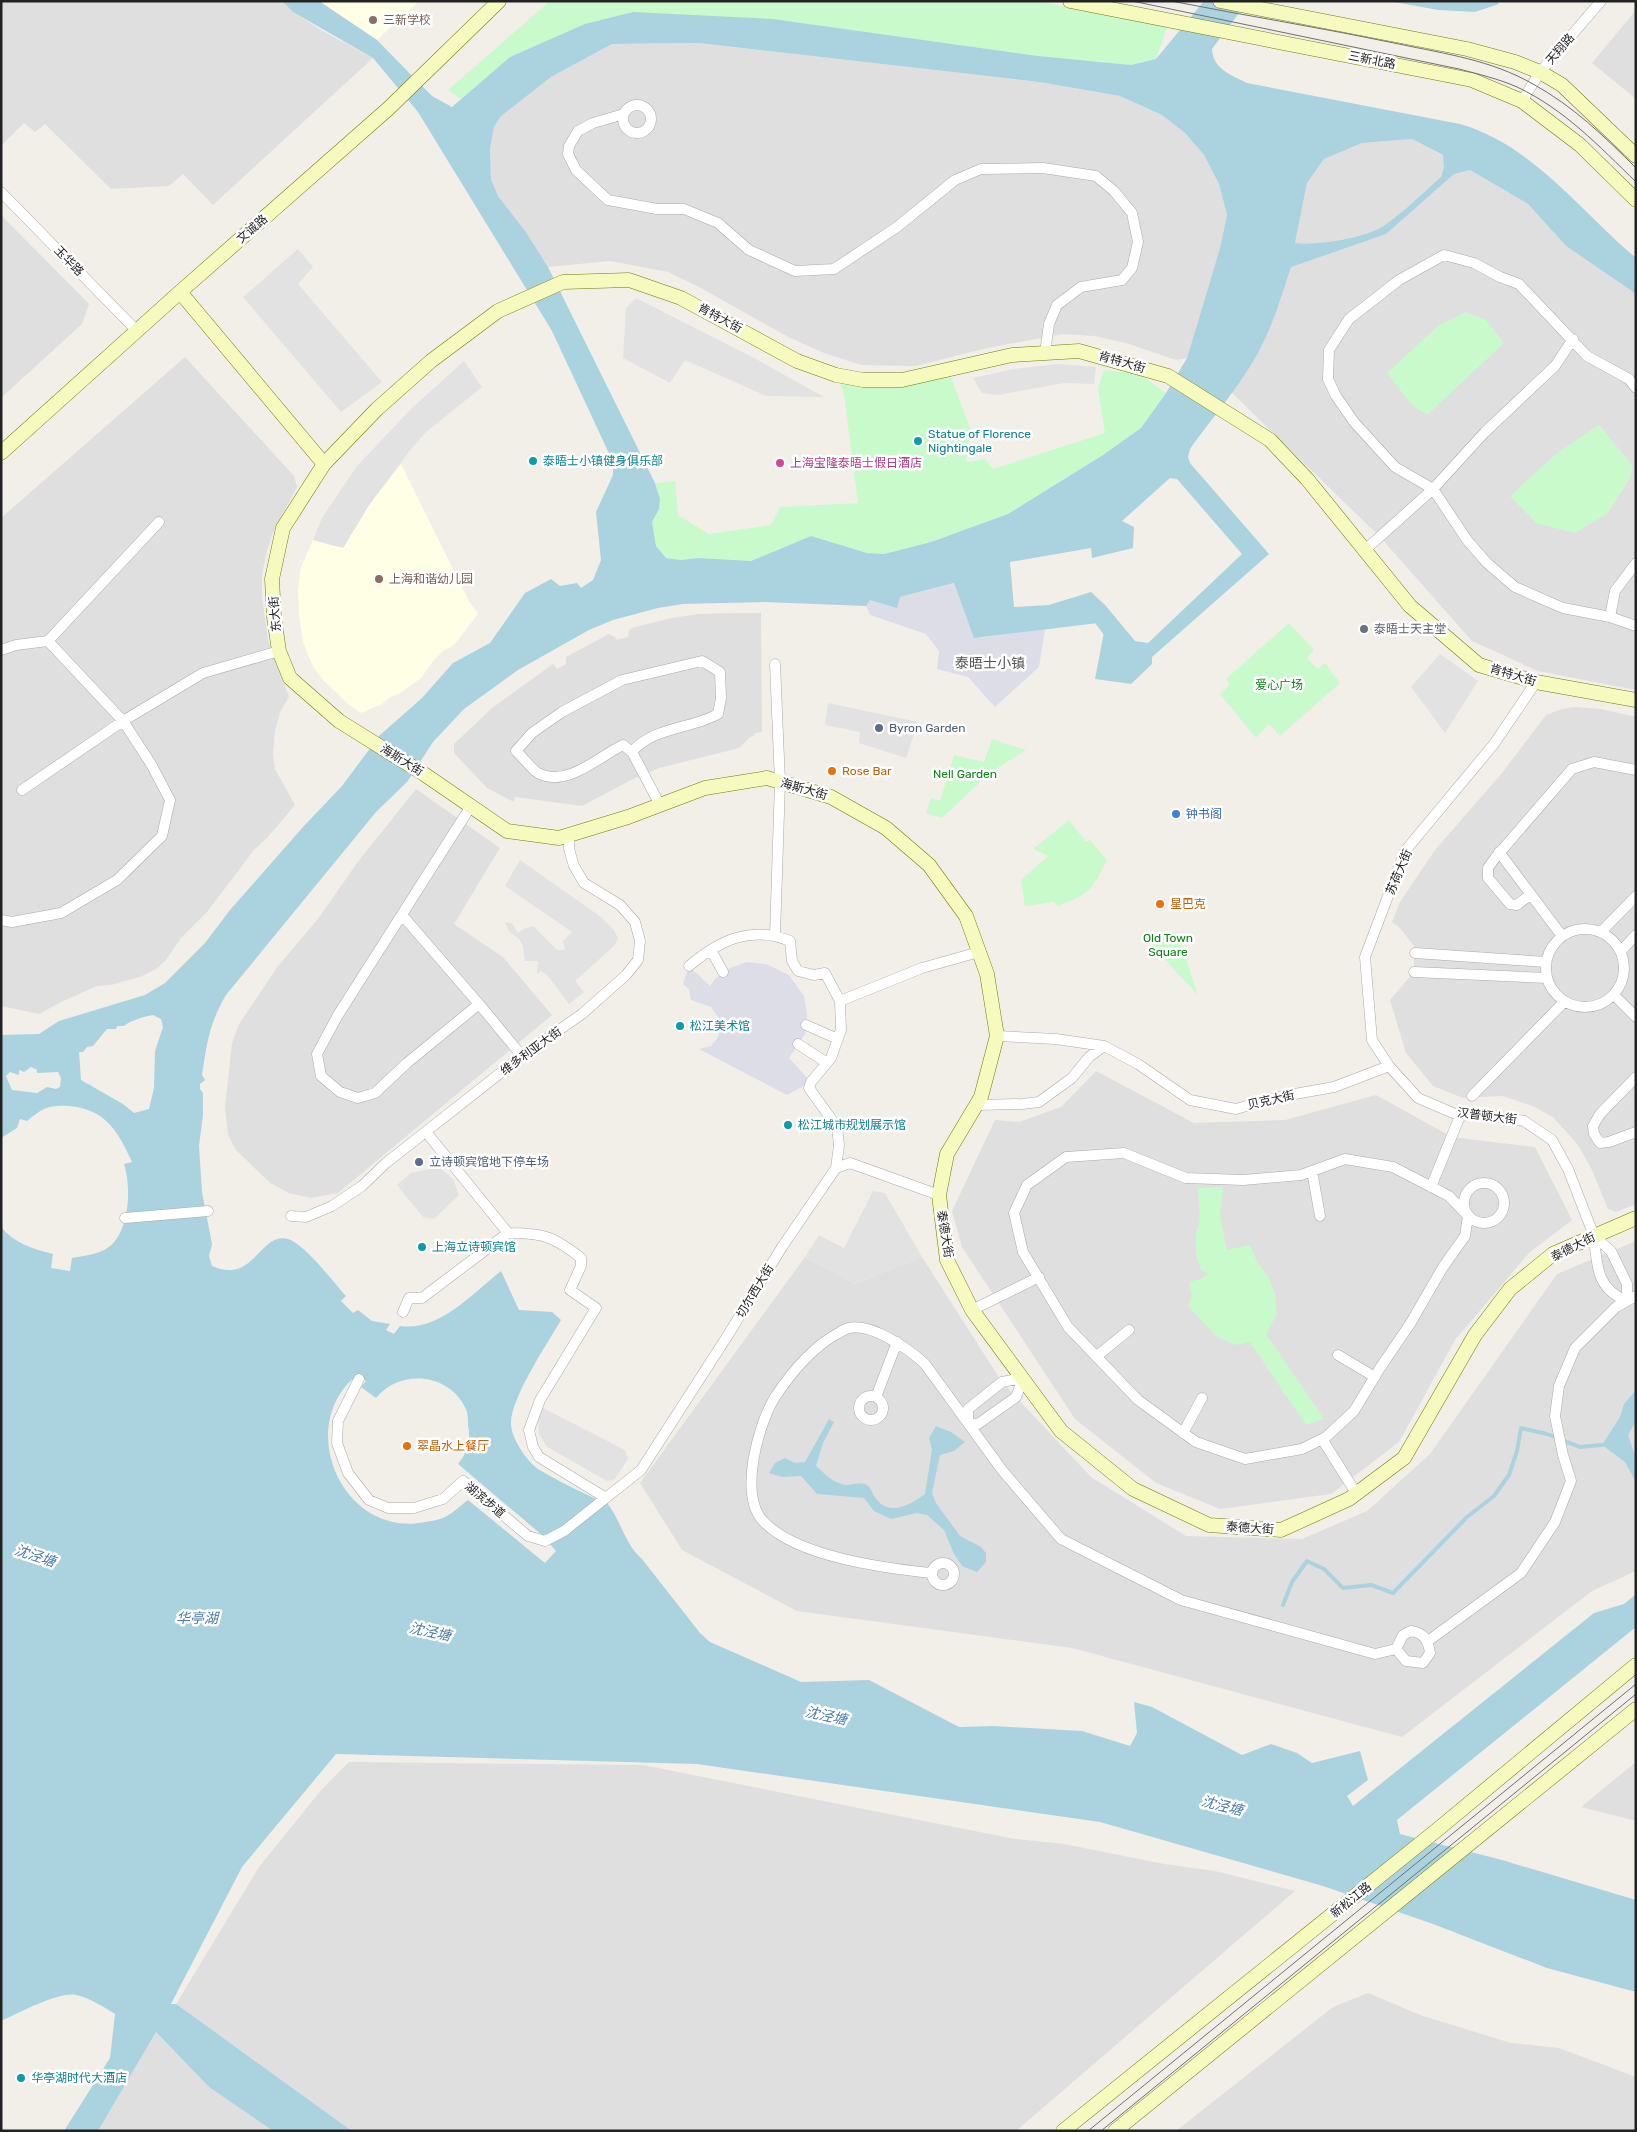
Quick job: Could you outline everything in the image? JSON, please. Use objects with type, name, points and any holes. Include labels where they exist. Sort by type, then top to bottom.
[{"type":"street","name":"文诚路","points":[[1,453],[389,108],[499,1]]},
{"type":"street","name":"三新北路","points":[[1070,1],[1472,80],[1522,101],[1580,145],[1636,200]]},
{"type":"street","points":[[1220,1],[1467,50],[1515,62],[1540,72],[1562,85],[1636,156]]},
{"type":"street","name":"天翔路","points":[[1522,101],[1540,72],[1601,1]]},
{"type":"street","points":[[624,114],[593,123],[578,131],[569,146],[568,154],[576,170],[608,200],[658,209],[684,209],[718,223],[749,250],[795,272],[834,269],[890,232],[955,180],[981,169],[1043,168],[1096,176],[1114,191],[1132,212],[1138,242],[1132,268],[1122,280],[1081,287],[1058,305],[1049,324],[1046,353]]},
{"type":"street","name":"玉华路","points":[[1,192],[137,331]]},
{"type":"street","points":[[1636,388],[1629,378],[1587,356],[1519,284],[1500,277],[1474,263],[1444,255],[1399,280],[1348,319],[1329,350],[1328,379],[1336,396],[1354,422],[1395,467],[1432,489],[1467,540],[1487,563],[1515,587],[1563,608],[1610,617],[1636,626]]},
{"type":"street","name":"肯特大街","points":[[324,464],[377,409],[431,361],[498,311],[563,282],[629,280],[681,298],[797,361],[836,375],[863,380],[902,380],[1012,355],[1079,351],[1168,376],[1270,440],[1307,479],[1410,606],[1479,664],[1536,682],[1636,700]]},
{"type":"street","points":[[180,292],[324,464]]},
{"type":"street","points":[[1365,550],[1432,489],[1485,432],[1555,366],[1573,340]]},
{"type":"street","name":"东大街","points":[[324,464],[283,528],[272,579],[274,617],[279,651],[290,678],[339,721],[366,738]]},
{"type":"street","points":[[1,650],[16,645],[48,641],[159,522]]},
{"type":"street","points":[[1610,617],[1615,591],[1636,563]]},
{"type":"street","points":[[1,920],[12,922],[61,913],[117,880],[162,836],[170,800],[150,764],[122,721],[48,641]]},
{"type":"street","points":[[22,790],[122,721],[203,674],[279,651]]},
{"type":"street","points":[[632,752],[645,739],[706,721],[718,714],[721,698],[720,672],[702,661],[622,680],[554,717],[532,733],[516,751],[538,773],[562,777],[576,773],[623,745],[632,752],[660,805]]},
{"type":"street","points":[[775,935],[780,782],[776,664]]},
{"type":"street","name":"苏荷大街","points":[[1389,1066],[1372,1040],[1365,957],[1405,851],[1494,744],[1536,682]]},
{"type":"street","name":"海斯大街","points":[[366,738],[422,772],[507,831],[559,838],[660,805],[705,788],[767,778],[831,797],[886,828],[929,865],[966,916],[988,974],[997,1036],[981,1097],[947,1154],[939,1195]]},
{"type":"street","points":[[1531,894],[1517,904],[1510,904],[1488,878],[1488,868],[1499,852],[1572,769],[1594,762],[1636,770]]},
{"type":"street","points":[[470,806],[338,1015],[317,1054],[321,1076],[340,1092],[358,1098],[374,1093],[407,1063],[479,1004]]},
{"type":"street","name":"维多利亚大街","points":[[291,1216],[306,1217],[332,1206],[362,1186],[386,1163],[522,1056],[582,1014],[626,975],[638,960],[640,941],[635,922],[620,905],[584,883],[574,866],[569,849],[569,835]]},
{"type":"street","points":[[1499,852],[1562,936]]},
{"type":"street","points":[[1601,932],[1636,896]]},
{"type":"street","points":[[402,915],[522,1056]]},
{"type":"street","points":[[1581,929],[1601,932],[1609,936],[1621,951],[1624,962],[1624,974],[1621,985],[1614,995],[1603,1003],[1590,1007],[1577,1007],[1564,1002],[1553,991],[1547,978],[1546,962],[1552,947],[1562,936],[1581,929]]},
{"type":"street","points":[[689,966],[710,950],[735,937],[775,935],[790,941],[793,973],[814,975],[825,972],[840,1001],[841,1030],[831,1058],[811,1082],[809,1088],[837,1127],[839,1145],[836,1168],[850,1163],[939,1195]]},
{"type":"street","points":[[1621,951],[1636,935]]},
{"type":"street","points":[[710,950],[723,972]]},
{"type":"street","points":[[840,1001],[922,968],[979,952]]},
{"type":"street","points":[[1415,953],[1546,962]]},
{"type":"street","points":[[1414,972],[1547,978]]},
{"type":"street","points":[[1614,995],[1636,1017]]},
{"type":"street","points":[[1472,1096],[1564,1002]]},
{"type":"street","points":[[806,1024],[838,1039]]},
{"type":"street","name":"贝克大街","points":[[997,1036],[1056,1039],[1104,1046],[1138,1064],[1190,1100],[1236,1109],[1278,1097],[1334,1087],[1389,1066]]},
{"type":"street","points":[[798,1044],[827,1064]]},
{"type":"street","points":[[976,1105],[1039,1102],[1072,1078],[1089,1058],[1104,1046]]},
{"type":"street","name":"汉普顿大街","points":[[1389,1066],[1418,1098],[1460,1116],[1483,1114],[1524,1121],[1552,1140],[1568,1169],[1594,1236]]},
{"type":"street","points":[[1636,1077],[1600,1114],[1593,1126],[1594,1134],[1600,1144],[1636,1132]]},
{"type":"street","points":[[1431,1187],[1460,1116]]},
{"type":"street","points":[[426,1132],[508,1233]]},
{"type":"street","points":[[1124,1153],[1186,1178],[1243,1180],[1301,1175],[1345,1158],[1393,1167],[1431,1187],[1449,1196],[1468,1216],[1465,1236],[1443,1267],[1410,1324],[1354,1410],[1322,1439],[1302,1449],[1245,1459],[1196,1442],[1138,1400],[1068,1327],[1023,1252],[1014,1213],[1027,1185],[1066,1157],[1124,1153]]},
{"type":"street","name":"切尔西大街","points":[[606,1498],[641,1470],[782,1247],[836,1168]]},
{"type":"street","points":[[1312,1171],[1320,1216]]},
{"type":"street","name":"泰德大街","points":[[939,1195],[947,1260],[972,1310],[1061,1431],[1133,1489],[1209,1525],[1281,1530],[1349,1500],[1404,1458],[1475,1335],[1510,1289],[1554,1254],[1636,1218]]},
{"type":"street","points":[[125,1218],[208,1211]]},
{"type":"street","points":[[402,1312],[409,1298],[422,1298],[508,1233],[546,1236],[560,1242],[581,1258],[581,1266],[570,1290],[596,1308],[540,1400],[529,1430],[533,1447],[539,1457],[606,1498]]},
{"type":"street","points":[[1594,1236],[1596,1259],[1604,1284],[1614,1296],[1631,1299]]},
{"type":"street","points":[[1594,1236],[1611,1251],[1628,1284],[1631,1299]]},
{"type":"street","points":[[972,1310],[1039,1277]]},
{"type":"street","points":[[1428,1641],[1521,1573],[1554,1522],[1571,1481],[1562,1456],[1554,1416],[1559,1386],[1575,1348],[1616,1307],[1631,1299]]},
{"type":"street","points":[[931,1573],[882,1568],[803,1547],[780,1535],[763,1521],[754,1506],[751,1491],[754,1460],[762,1428],[775,1398],[801,1363],[826,1341],[849,1328],[873,1330],[897,1342],[925,1364],[1002,1470],[1061,1539],[1181,1600],[1375,1654],[1396,1649]]},
{"type":"street","points":[[1097,1356],[1130,1330]]},
{"type":"street","points":[[876,1397],[897,1342]]},
{"type":"street","points":[[1338,1355],[1375,1376]]},
{"type":"street","points":[[968,1423],[968,1409],[1002,1382],[1023,1378]]},
{"type":"street","points":[[968,1423],[978,1424],[1016,1397],[1023,1378]]},
{"type":"street","name":"湖滨步道","points":[[359,1379],[338,1421],[336,1443],[348,1473],[369,1500],[388,1508],[414,1508],[443,1499],[463,1481],[528,1536],[544,1541],[564,1531],[606,1498]]},
{"type":"street","points":[[1183,1432],[1202,1398]]},
{"type":"street","points":[[1322,1439],[1356,1493]]},
{"type":"street","points":[[1411,1631],[1420,1632],[1428,1641],[1430,1653],[1423,1664],[1406,1662],[1396,1649],[1403,1635],[1411,1631]]},
{"type":"street","name":"新松江路","points":[[1063,2131],[1437,1830],[1636,1665]]},
{"type":"street","points":[[1115,2131],[1636,1709]]},
{"type":"shaded area","points":[[1,1],[282,1],[293,12],[321,30],[373,58],[213,205],[183,174],[169,186],[111,189],[45,124],[35,132],[24,123],[1,146]]},
{"type":"shaded area","name":"三新学校","points":[[318,1],[419,1],[377,40]]},
{"type":"shaded area","points":[[1636,10],[1636,99],[1592,63]]},
{"type":"shaded area","points":[[699,43],[1039,82],[1120,96],[1162,115],[1185,133],[1204,155],[1219,184],[1227,215],[1220,248],[1187,358],[1176,360],[1126,343],[1094,336],[1063,334],[987,348],[916,366],[861,365],[824,353],[790,338],[701,288],[668,272],[610,261],[548,267],[526,232],[498,196],[491,179],[490,149],[494,127],[500,117],[551,77],[612,44]]},
{"type":"shaded area","points":[[1412,139],[1528,204],[1566,246],[1636,294],[1636,690],[1538,671],[1472,641],[1380,537],[1231,392],[1260,348],[1295,243],[1307,183],[1324,159],[1362,143]]},
{"type":"shaded area","points":[[1,215],[89,304],[82,324],[1,398]]},
{"type":"shaded area","points":[[298,249],[313,267],[298,284],[382,382],[341,412],[243,297]]},
{"type":"shaded area","points":[[636,298],[754,358],[824,397],[766,396],[685,360],[670,383],[623,358],[626,308]]},
{"type":"shaded area","points":[[185,357],[294,476],[297,487],[273,532],[262,575],[262,596],[268,640],[289,697],[281,710],[275,730],[273,755],[275,769],[295,805],[267,838],[254,850],[207,912],[181,938],[166,960],[156,969],[140,977],[111,985],[97,986],[39,1014],[1,1006],[1,518]]},
{"type":"shaded area","points":[[464,361],[482,387],[426,432],[411,449],[369,505],[343,548],[313,540],[322,518],[357,466],[412,408]]},
{"type":"shaded area","points":[[1057,364],[1096,367],[1094,384],[1064,383],[998,395],[982,393],[973,378],[1014,369]]},
{"type":"shaded area","name":"上海和谐幼儿园","points":[[401,464],[469,601],[478,614],[454,645],[443,651],[434,660],[421,678],[382,704],[361,713],[348,704],[324,681],[314,668],[308,655],[303,642],[299,615],[298,591],[301,567],[313,540],[343,548],[369,505]]},
{"type":"shaded area","points":[[955,583],[979,638],[1045,629],[1039,667],[995,707],[968,677],[937,669],[939,651],[926,634],[870,615],[866,606],[869,600],[900,597]]},
{"type":"shaded area","points":[[761,613],[762,732],[755,733],[754,736],[750,737],[739,748],[659,768],[631,780],[582,806],[515,797],[514,802],[487,788],[454,753],[454,744],[492,708],[553,664],[557,669],[566,664],[566,657],[609,634],[615,637],[616,640],[628,637],[631,628],[698,614]]},
{"type":"shaded area","points":[[1440,654],[1478,681],[1445,733],[1411,687]]},
{"type":"shaded area","name":"Byron Garden","points":[[828,703],[918,722],[906,758],[859,743],[860,732],[825,725]]},
{"type":"shaded area","points":[[1574,707],[1601,709],[1636,717],[1636,1204],[1616,1212],[1608,1209],[1592,1170],[1578,1145],[1554,1118],[1535,1107],[1503,1096],[1463,1098],[1433,1086],[1406,1053],[1390,1000],[1414,972],[1414,946],[1400,928],[1392,922],[1400,902],[1435,850],[1502,773],[1546,715]]},
{"type":"shaded area","points":[[416,789],[500,848],[454,924],[503,957],[552,1015],[338,1193],[311,1198],[289,1193],[270,1183],[236,1150],[228,1135],[225,1107],[232,1043],[239,1024],[278,966],[318,919],[357,863]]},
{"type":"shaded area","points":[[520,860],[601,917],[614,930],[618,938],[615,945],[575,981],[584,992],[569,1004],[547,975],[541,971],[537,974],[538,961],[525,961],[523,946],[519,939],[509,931],[505,922],[512,923],[518,933],[523,929],[533,926],[557,950],[565,950],[563,941],[572,932],[505,886]]},
{"type":"shaded area","points":[[747,962],[766,964],[789,975],[804,996],[807,1014],[805,1034],[789,1058],[811,1082],[787,1095],[699,1049],[711,1046],[718,1037],[720,1029],[718,1017],[711,1007],[691,1000],[689,989],[683,984],[689,966],[710,986],[715,979],[730,968]]},
{"type":"shaded area","points":[[1096,1071],[1194,1123],[1285,1120],[1376,1095],[1452,1137],[1535,1147],[1572,1220],[1529,1253],[1455,1340],[1399,1442],[1331,1494],[1220,1509],[1156,1483],[1075,1419],[962,1247],[952,1211],[995,1120],[1019,1122],[1061,1107]]},
{"type":"shaded area","points":[[439,1167],[453,1179],[459,1195],[434,1219],[423,1217],[397,1185],[411,1173]]},
{"type":"shaded area","points":[[873,1191],[885,1193],[922,1257],[855,1284],[805,1257],[819,1235],[844,1248]]},
{"type":"shaded area","points":[[1636,1241],[1636,1571],[1592,1591],[1402,1737],[1072,1648],[797,1611],[682,1550],[640,1483],[805,1257],[855,1284],[922,1257],[1002,1382],[1091,1477],[1186,1536],[1302,1539],[1367,1511],[1430,1454],[1557,1274]]},
{"type":"shaded area","points":[[537,1405],[625,1450],[628,1459],[615,1479],[607,1481],[547,1447],[539,1434]]},
{"type":"shaded area","points":[[349,1762],[643,1765],[1015,1839],[1064,1844],[1164,1864],[1215,1871],[1295,1891],[1016,2131],[352,2131],[176,2004],[259,1867],[322,1789]]},
{"type":"shaded area","points":[[1636,1762],[1636,1821],[1581,1807]]},
{"type":"shaded area","points":[[1368,1993],[1423,2016],[1511,2043],[1559,2048],[1636,2077],[1636,2131],[1176,2131],[1333,2007]]},
{"type":"shaded area","points":[[156,2032],[209,2087],[273,2131],[98,2131]]},
{"type":"green space","points":[[550,1],[1036,1],[1168,25],[1156,59],[1131,65],[1038,56],[773,19],[543,44],[510,57],[461,99],[448,90]]},
{"type":"green space","points":[[1466,312],[1485,319],[1504,343],[1427,415],[1411,404],[1387,373],[1439,325]]},
{"type":"green space","points":[[948,369],[970,428],[966,462],[985,459],[993,469],[1105,433],[1098,389],[1104,370],[1139,374],[1166,393],[1141,428],[1103,455],[1008,514],[930,542],[884,554],[867,553],[811,536],[751,561],[666,558],[656,546],[652,521],[659,509],[660,499],[655,483],[675,481],[678,515],[709,534],[771,525],[780,507],[858,503],[843,390],[836,375],[863,380]]},
{"type":"green space","points":[[1599,425],[1633,466],[1630,478],[1608,513],[1575,533],[1536,523],[1510,496],[1556,454]]},
{"type":"green space","name":"爱心广场","points":[[1289,623],[1314,650],[1307,658],[1318,669],[1325,663],[1340,683],[1280,736],[1269,724],[1256,738],[1220,694],[1230,684],[1226,679]]},
{"type":"green space","name":"Nell Garden","points":[[992,739],[1026,750],[991,772],[942,818],[926,813],[931,798],[940,801],[954,755],[984,762]]},
{"type":"green space","points":[[1069,820],[1086,842],[1090,840],[1107,860],[1102,870],[1089,890],[1077,898],[1058,906],[1054,902],[1025,906],[1021,880],[1048,856],[1033,849]]},
{"type":"green space","name":"Old Town Square","points":[[1177,932],[1198,995],[1141,934]]},
{"type":"green space","points":[[1223,1187],[1220,1216],[1227,1250],[1250,1245],[1257,1262],[1269,1278],[1275,1294],[1277,1314],[1266,1334],[1324,1419],[1306,1425],[1250,1342],[1235,1345],[1216,1336],[1188,1306],[1192,1296],[1189,1282],[1200,1279],[1208,1274],[1201,1270],[1196,1254],[1196,1234],[1200,1220],[1198,1188]]},
{"type":"water","points":[[282,1],[319,1],[377,40],[432,96],[452,107],[510,57],[585,24],[633,12],[773,19],[1038,56],[1131,65],[1156,59],[1204,1],[1248,1],[1212,49],[1216,62],[1229,74],[1247,83],[1460,124],[1486,134],[1510,147],[1533,163],[1636,258],[1636,294],[1566,246],[1528,204],[1470,170],[1454,174],[1386,234],[1291,267],[1274,318],[1254,360],[1190,449],[1188,457],[1190,463],[1269,554],[1152,657],[1152,664],[1131,684],[1095,679],[1106,622],[974,638],[954,583],[900,597],[897,608],[870,600],[866,606],[764,602],[683,604],[658,608],[613,620],[589,630],[518,670],[464,709],[433,742],[407,782],[376,812],[226,995],[212,1025],[205,1053],[202,1075],[205,1080],[200,1084],[200,1089],[203,1093],[203,1115],[199,1146],[202,1192],[212,1244],[209,1256],[212,1266],[226,1270],[238,1269],[247,1264],[270,1243],[278,1239],[288,1239],[302,1248],[326,1273],[346,1296],[341,1301],[353,1313],[358,1310],[372,1321],[390,1324],[386,1330],[394,1334],[400,1326],[428,1323],[442,1317],[467,1300],[501,1271],[519,1310],[552,1312],[561,1320],[539,1356],[517,1399],[511,1423],[520,1448],[538,1469],[596,1499],[600,1496],[607,1503],[635,1552],[700,1633],[710,1642],[801,1682],[869,1680],[959,1727],[993,1726],[1082,1731],[1130,1746],[1137,1733],[1134,1702],[1152,1707],[1242,1755],[1271,1744],[1297,1753],[1312,1763],[1360,1751],[1368,1780],[1347,1796],[1353,1806],[1594,1613],[1624,1604],[1636,1594],[1636,1627],[1397,1820],[1400,1834],[1502,1860],[1636,1900],[1636,1992],[1547,1968],[1433,1924],[1323,1886],[1100,1822],[697,1764],[336,1754],[242,1867],[171,2004],[176,2004],[352,2131],[273,2131],[209,2087],[156,2032],[98,2131],[64,2131],[110,2058],[115,2014],[86,1998],[69,1995],[59,1996],[1,2021],[1,1227],[6,1233],[24,1245],[53,1254],[51,1268],[70,1271],[72,1258],[102,1251],[111,1245],[118,1236],[123,1225],[128,1199],[124,1164],[132,1162],[115,1131],[109,1124],[101,1117],[81,1108],[62,1106],[46,1108],[27,1121],[20,1119],[17,1128],[1,1138],[1,1035],[39,1034],[59,1021],[145,995],[165,983],[205,943],[230,910],[342,786],[380,735],[422,698],[453,663],[490,643],[525,593],[551,579],[560,586],[577,583],[581,588],[593,580],[601,560],[596,512],[613,475],[613,462],[552,331],[418,112],[373,58],[293,12]],"holes":[[[699,43],[1039,82],[1120,96],[1162,115],[1185,133],[1204,155],[1219,184],[1227,215],[1220,248],[1187,358],[1166,393],[1141,428],[1103,455],[1008,514],[931,542],[884,554],[867,553],[811,536],[751,561],[666,558],[656,546],[652,522],[659,509],[660,499],[655,483],[548,267],[526,232],[498,196],[491,179],[490,149],[494,127],[500,117],[551,77],[612,44]],[[1412,139],[1443,155],[1444,168],[1441,177],[1400,214],[1377,230],[1341,240],[1304,244],[1295,243],[1307,183],[1324,159],[1362,143]],[[1170,478],[1177,479],[1242,554],[1148,643],[1135,641],[1105,605],[1091,592],[1049,605],[1014,607],[1010,562],[1091,548],[1092,558],[1133,548],[1134,527],[1122,521]],[[153,1015],[161,1019],[163,1027],[155,1051],[154,1088],[149,1109],[134,1113],[123,1104],[81,1080],[79,1052],[83,1052],[87,1047],[93,1046],[107,1029],[116,1029],[117,1026],[124,1026]],[[31,1067],[37,1070],[37,1073],[58,1072],[61,1078],[60,1087],[56,1089],[47,1087],[37,1093],[12,1090],[6,1076],[10,1072],[19,1075],[19,1070],[24,1072]],[[357,1375],[366,1381],[361,1387],[376,1398],[386,1388],[398,1382],[411,1379],[437,1382],[449,1388],[459,1397],[468,1415],[468,1446],[458,1464],[542,1535],[556,1551],[545,1563],[468,1500],[446,1516],[425,1522],[396,1523],[371,1514],[351,1497],[337,1474],[329,1449],[329,1422],[338,1397]]]},
{"type":"water","points":[[1389,1],[1497,1],[1499,4],[1475,12],[1438,10]]},
{"type":"water","points":[[1636,1390],[1636,1421],[1628,1435],[1636,1458],[1636,1482],[1625,1462],[1602,1445],[1620,1417],[1624,1404]]},
{"type":"water","points":[[829,1419],[834,1422],[823,1443],[816,1466],[830,1478],[841,1484],[861,1483],[867,1485],[880,1503],[886,1507],[892,1508],[906,1505],[925,1494],[932,1449],[929,1438],[936,1426],[951,1432],[965,1442],[954,1451],[940,1455],[932,1493],[936,1503],[960,1536],[981,1547],[986,1553],[986,1562],[977,1572],[962,1566],[954,1554],[944,1530],[927,1515],[917,1513],[891,1519],[874,1511],[864,1498],[817,1494],[801,1476],[782,1477],[769,1473],[775,1463],[785,1458],[795,1463],[805,1462]]},
{"type":"waterway","points":[[1092,609],[1116,641]]},
{"type":"waterway","points":[[1283,1605],[1292,1582],[1307,1561],[1324,1569],[1343,1588],[1371,1585],[1393,1593],[1467,1517],[1494,1496],[1509,1475],[1517,1451],[1521,1428],[1547,1434],[1580,1447],[1602,1445]]},
{"type":"tram line","points":[[1132,1],[1459,69],[1517,87],[1566,117],[1636,182]]},
{"type":"tram line","points":[[1171,1],[1434,51],[1485,63],[1533,84],[1561,102],[1600,133],[1636,168]]},
{"type":"tram line","points":[[1088,2131],[1636,1684]]},
{"type":"tram line","points":[[1101,2131],[1636,1694]]},
{"type":"place","name":"三新学校","points":[[373,20]]},
{"type":"place","name":"Statue of Florence Nightingale","points":[[918,441]]},
{"type":"place","name":"泰晤士小镇健身俱乐部","points":[[533,461]]},
{"type":"place","name":"上海宝隆泰晤士假日酒店","points":[[780,463]]},
{"type":"place","name":"上海和谐幼儿园","points":[[379,579]]},
{"type":"place","name":"泰晤士天主堂","points":[[1364,629]]},
{"type":"place","name":"Byron Garden","points":[[879,728]]},
{"type":"place","name":"Rose Bar","points":[[832,771]]},
{"type":"place","name":"钟书阁","points":[[1176,814]]},
{"type":"place","name":"星巴克","points":[[1160,904]]},
{"type":"place","name":"松江美术馆","points":[[680,1026]]},
{"type":"place","name":"松江城市规划展示馆","points":[[788,1125]]},
{"type":"place","name":"立诗顿宾馆地下停车场","points":[[419,1162]]},
{"type":"place","name":"上海立诗顿宾馆","points":[[422,1247]]},
{"type":"place","name":"翠晶水上餐厅","points":[[407,1446]]},
{"type":"place","name":"华亭湖时代大酒店","points":[[21,2078]]},
{"type":"district","name":"泰晤士小镇","points":[[990,663]]},
{"type":"water label","name":"沈泾塘","points":[[35,1556]]},
{"type":"water label","name":"华亭湖","points":[[197,1618]]},
{"type":"water label","name":"沈泾塘","points":[[430,1632]]},
{"type":"water label","name":"沈泾塘","points":[[826,1716]]},
{"type":"water label","name":"沈泾塘","points":[[1222,1806]]}]
